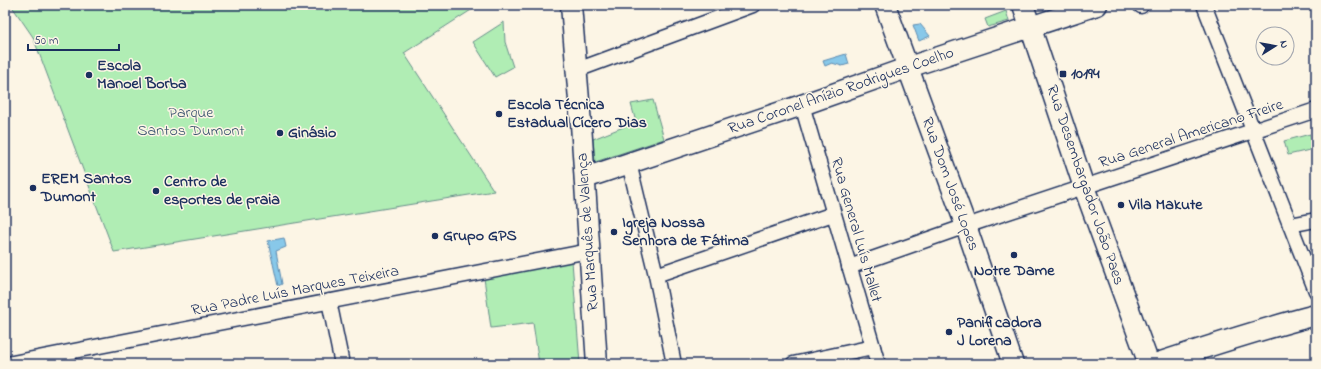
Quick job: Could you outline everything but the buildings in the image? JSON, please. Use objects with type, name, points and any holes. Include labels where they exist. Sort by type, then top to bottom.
[{"type":"street","name":"Rua Marquês de Valença","points":[[571,5],[585,178],[597,364]]},
{"type":"street","points":[[577,70],[753,5]]},
{"type":"street","name":"Rua Dom José Lopes","points":[[885,5],[966,226],[1013,364]]},
{"type":"street","name":"Rua Desembargador João Paes","points":[[1023,5],[1084,187],[1149,364]]},
{"type":"street","name":"Rua Coronel Anízio Rodrigues Coelho","points":[[585,178],[802,106],[908,68],[1097,5]]},
{"type":"street","points":[[1204,5],[1316,291]]},
{"type":"street","name":"Rua General Luís Mallet","points":[[802,106],[878,364]]},
{"type":"street","name":"Rua General Americano Freire","points":[[850,267],[966,226],[1316,110]]},
{"type":"street","points":[[630,163],[656,275],[674,364]]},
{"type":"street","points":[[656,275],[833,214]]},
{"type":"street","points":[[1290,225],[1316,220]]},
{"type":"street","name":"Rua Padre Luís Marques Teixeira","points":[[7,364],[589,251]]},
{"type":"street","points":[[329,301],[342,364]]},
{"type":"street","points":[[1156,364],[1224,340],[1316,315]]},
{"type":"street","points":[[794,364],[873,347]]},
{"type":"green space","name":"Parque Santos Dumont","points":[[11,5],[479,5],[404,53],[494,191],[114,252],[33,37]]},
{"type":"green space","points":[[1006,11],[1009,21],[988,27],[985,19]]},
{"type":"green space","points":[[504,22],[505,42],[513,67],[495,77],[473,42]]},
{"type":"green space","points":[[653,100],[664,139],[595,162],[593,139],[636,122],[631,104]]},
{"type":"green space","points":[[1310,134],[1314,149],[1288,155],[1284,141]]},
{"type":"green space","points":[[572,261],[580,364],[539,364],[533,323],[491,328],[484,278]]},
{"type":"water","points":[[920,24],[930,36],[919,41],[913,25]]},
{"type":"water","points":[[846,54],[849,64],[842,66],[832,63],[825,66],[823,61]]},
{"type":"water","points":[[284,238],[286,247],[276,251],[282,284],[278,286],[268,241]]},
{"type":"place","name":"10194","points":[[1063,74]]},
{"type":"place","name":"Escola Manoel Borba","points":[[89,75]]},
{"type":"place","name":"Escola Técnica Estadual Cícero Dias","points":[[499,114]]},
{"type":"place","name":"Ginásio","points":[[280,133]]},
{"type":"place","name":"EREM Santos Dumont","points":[[33,188]]},
{"type":"place","name":"Centro de esportes de praia","points":[[156,191]]},
{"type":"place","name":"Vila Makute","points":[[1121,205]]},
{"type":"place","name":"Igreja Nossa Senhora de Fátima","points":[[614,232]]},
{"type":"place","name":"Grupo GPS","points":[[435,236]]},
{"type":"place","name":"Notre Dame","points":[[1014,255]]},
{"type":"place","name":"Panificadora J Lorena","points":[[949,332]]}]
